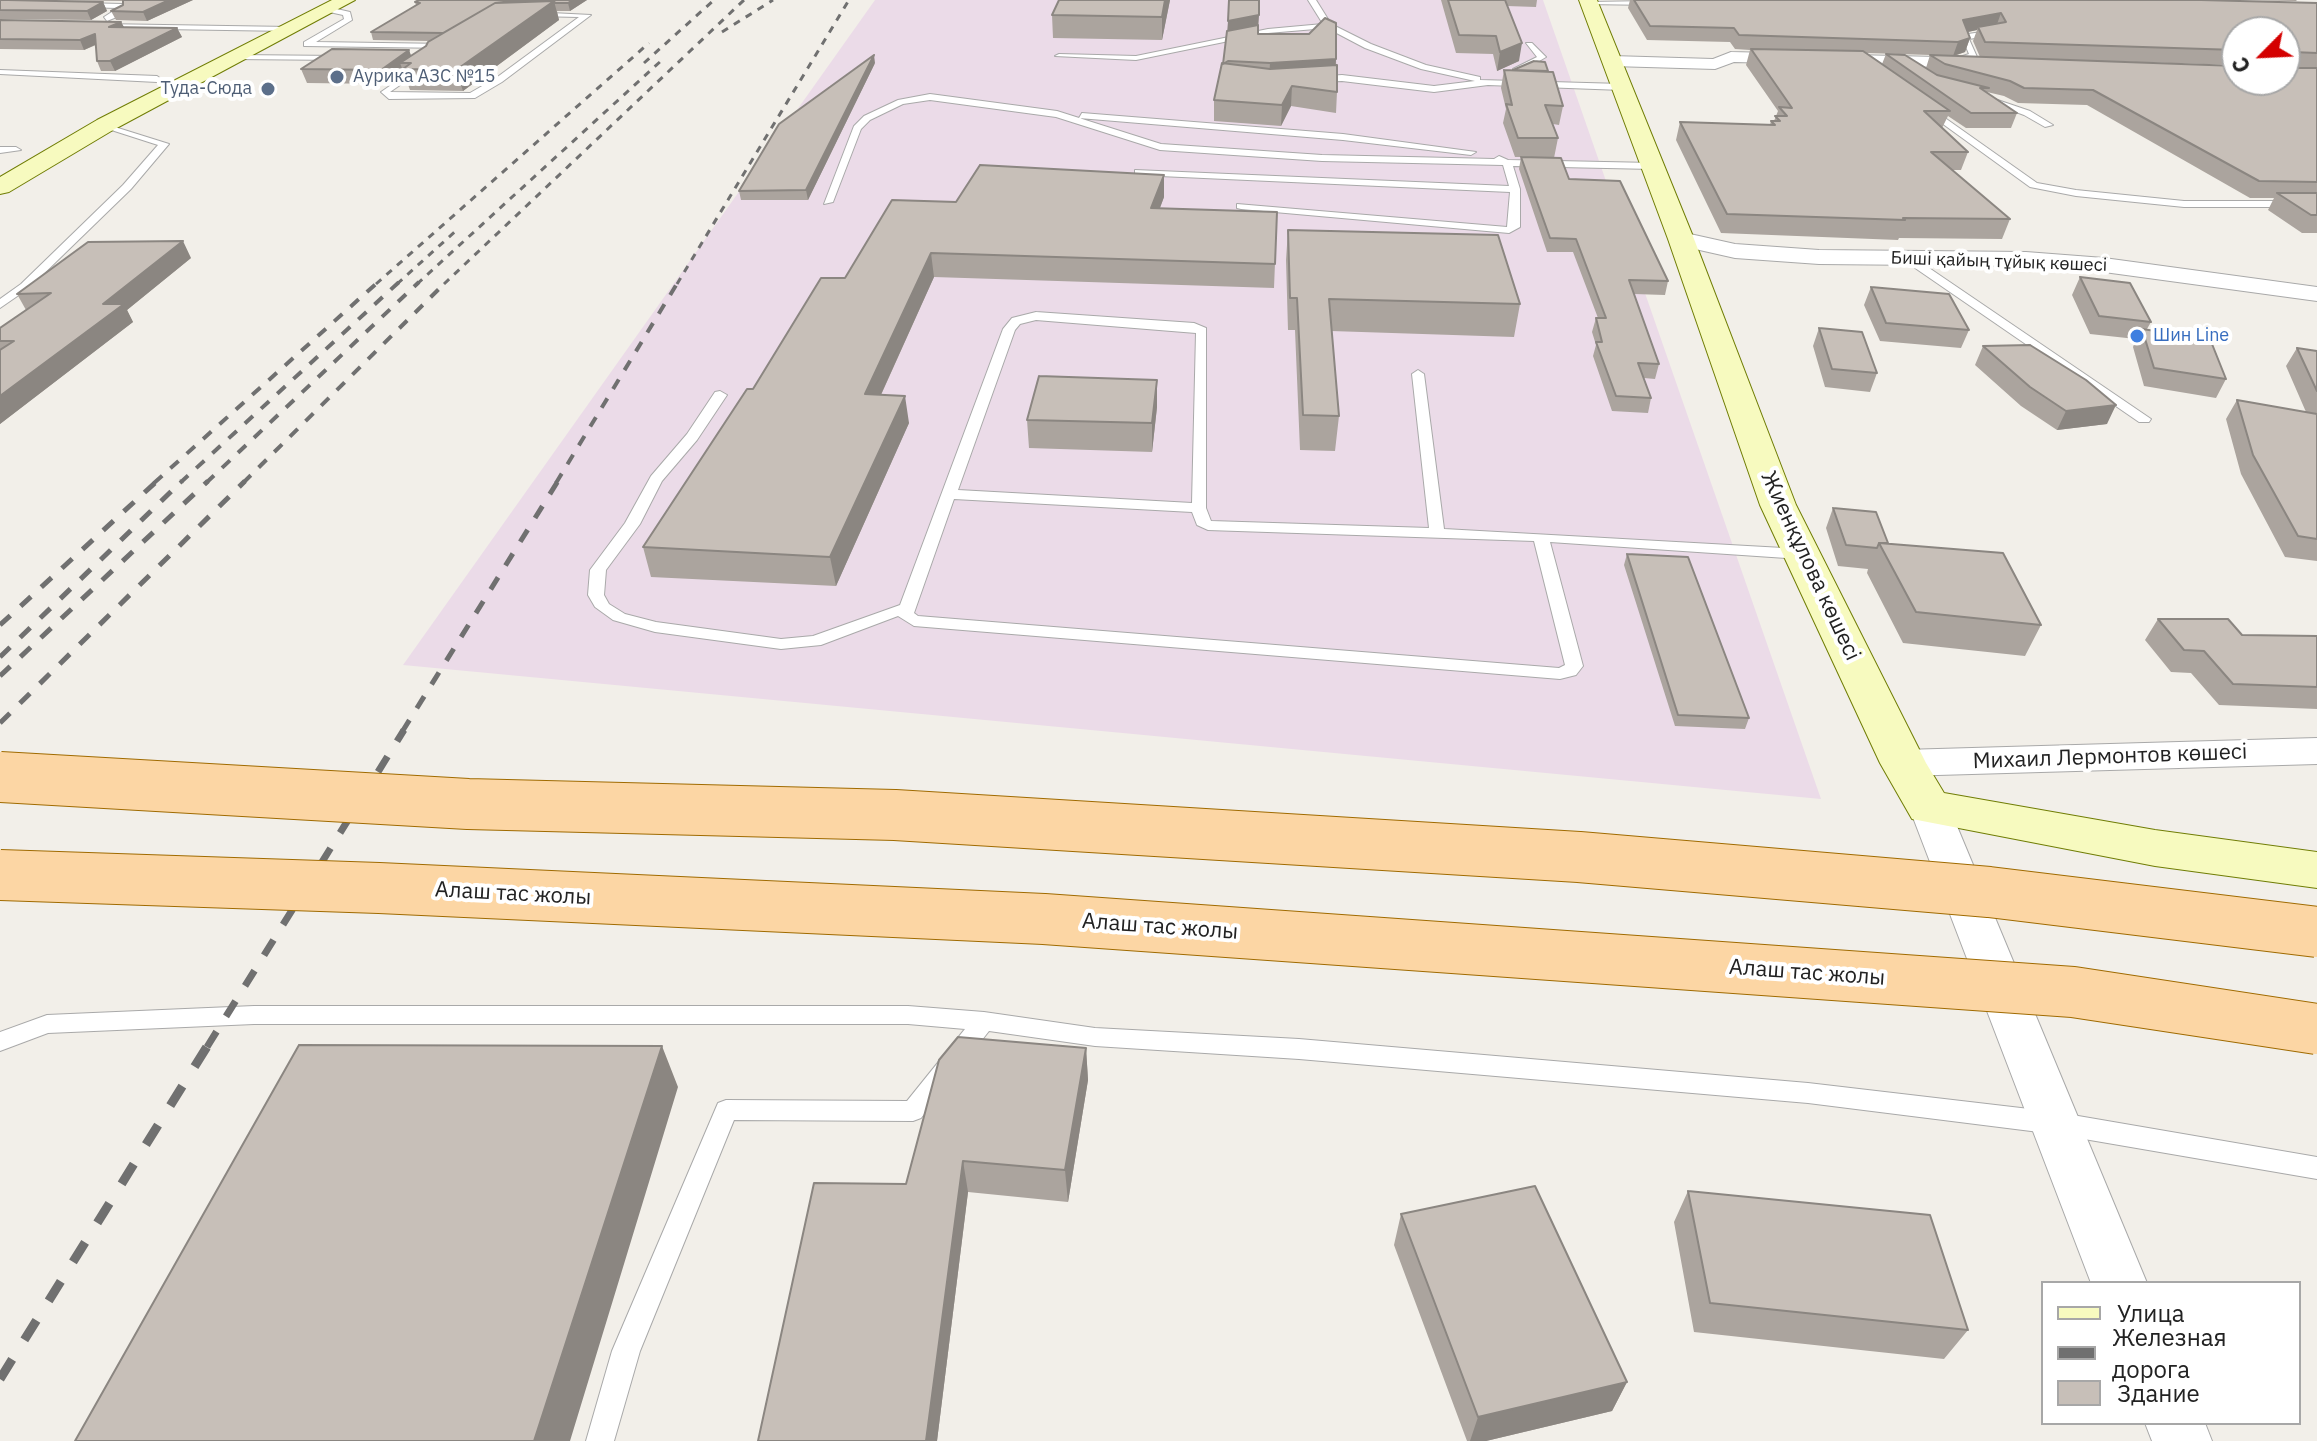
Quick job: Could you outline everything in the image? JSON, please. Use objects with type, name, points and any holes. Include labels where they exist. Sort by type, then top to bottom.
[{"type":"main road","points":[[0,777],[468,804],[895,815],[1579,857],[1989,892],[2317,932]]},
{"type":"main road","name":"Алаш тас жолы","points":[[0,875],[395,889],[1044,919],[2073,992],[2317,1029]]},
{"type":"street","name":"Жиенқұлова көшесі","points":[[1588,2],[1681,239],[1778,505],[1903,763],[1929,807],[2118,1281]]},
{"type":"street","points":[[58,129],[256,29],[329,3]]},
{"type":"street","points":[[0,187],[105,125],[290,29],[329,3]]},
{"type":"street","points":[[1617,74],[1715,64],[1731,57],[2001,64]]},
{"type":"street","name":"Биші қайың тұйық көшесі","points":[[1681,239],[1735,251],[1819,257],[1906,257],[2104,265],[2317,294]]},
{"type":"street","name":"Михаил Лермонтов көшесі","points":[[1903,763],[2317,751]]},
{"type":"street","points":[[1929,807],[2155,848],[2317,870]]},
{"type":"lane","points":[[1312,0],[1328,26]]},
{"type":"lane","points":[[1588,2],[1665,3]]},
{"type":"lane","points":[[283,58],[348,20],[347,14],[329,3]]},
{"type":"lane","points":[[76,5],[122,6],[121,12],[90,26],[290,29]]},
{"type":"lane","points":[[427,59],[428,62],[385,92],[389,96],[472,96],[499,80],[587,15],[527,14]]},
{"type":"lane","points":[[1059,56],[1136,58],[1268,31],[1328,26],[1368,46],[1424,67],[1488,82],[1542,57],[1529,45]]},
{"type":"lane","points":[[1953,62],[1974,55],[1964,37],[1996,32]]},
{"type":"lane","points":[[416,59],[427,59],[463,39]]},
{"type":"lane","points":[[307,44],[451,46]]},
{"type":"lane","points":[[236,57],[357,58]]},
{"type":"lane","points":[[1858,59],[1883,77]]},
{"type":"lane","points":[[1899,60],[1920,73]]},
{"type":"lane","points":[[0,72],[157,79]]},
{"type":"lane","points":[[1298,81],[1342,78],[1434,89],[1488,82],[1617,74]]},
{"type":"lane","points":[[1964,91],[2000,101],[2048,125]]},
{"type":"lane","points":[[828,202],[857,128],[867,118],[901,102],[948,97],[1057,114],[1343,137],[1474,152],[1507,163]]},
{"type":"lane","points":[[1921,104],[2034,185],[2076,193],[2184,204],[2317,204]]},
{"type":"lane","points":[[1057,114],[1160,147],[1322,158],[1653,166]]},
{"type":"lane","points":[[0,304],[25,286],[127,187],[164,144],[105,125]]},
{"type":"lane","points":[[1241,206],[1509,230],[1515,227],[1515,189],[1507,163]]},
{"type":"lane","points":[[1138,172],[1515,189]]},
{"type":"lane","points":[[1906,257],[2144,419]]},
{"type":"lane","points":[[1541,537],[1574,666],[1560,674],[914,621],[905,616],[1009,329],[1016,321],[1036,316],[1199,328],[1202,335],[1199,508],[1202,522],[1208,525],[1541,537],[1801,554]]},
{"type":"lane","points":[[1418,374],[1437,533]]},
{"type":"lane","points":[[720,395],[703,416],[692,437],[656,479],[632,524],[598,570],[596,595],[603,607],[619,617],[655,627],[781,644],[815,641],[906,608]]},
{"type":"lane","points":[[951,494],[1199,508]]},
{"type":"lane","points":[[0,1042],[47,1024],[254,1015],[908,1015],[984,1021],[1095,1037],[1299,1049],[1808,1093],[2055,1123],[2317,1168]]},
{"type":"lane","points":[[600,1441],[626,1351],[726,1110],[913,1111],[984,1021]]},
{"type":"shaded area","points":[[875,0],[1543,0],[1821,799],[403,665]]},
{"type":"building","points":[[0,0],[103,2],[87,11],[0,10]]},
{"type":"building","points":[[123,0],[169,0],[143,12],[111,11],[123,5]]},
{"type":"building","points":[[573,0],[568,3],[495,3],[443,33],[371,32],[420,3],[415,2]]},
{"type":"building","points":[[1059,0],[1165,0],[1162,17],[1052,15]]},
{"type":"building","points":[[1229,0],[1259,0],[1259,15],[1228,21]]},
{"type":"building","points":[[1448,0],[1505,0],[1522,43],[1500,52],[1496,36],[1459,35]]},
{"type":"building","points":[[1634,0],[2201,0],[2317,3],[2317,53],[2301,52],[2301,16],[2221,16],[2221,49],[1985,42],[1978,27],[2006,22],[2001,13],[1963,20],[1970,38],[1958,42],[1739,35],[1734,28],[1650,26]]},
{"type":"building","points":[[554,1],[456,70],[403,69],[411,63],[400,63],[428,42],[495,3]]},
{"type":"building","points":[[1325,18],[1336,23],[1336,59],[1270,63],[1228,61],[1223,64],[1227,31],[1258,25],[1258,34],[1309,34]]},
{"type":"building","points":[[0,20],[121,22],[109,27],[177,28],[110,61],[97,61],[95,34],[80,40],[0,39]]},
{"type":"building","points":[[332,49],[409,50],[381,70],[301,69]]},
{"type":"building","points":[[1751,49],[1863,51],[1950,111],[1924,111],[1968,152],[1931,152],[2010,219],[1903,218],[1905,220],[1727,214],[1680,122],[1775,125],[1771,121],[1780,121],[1775,116],[1787,116],[1779,107],[1792,108]]},
{"type":"building","points":[[1886,54],[1905,55],[1937,75],[1989,88],[1980,88],[2017,113],[1971,113]]},
{"type":"building","points":[[874,55],[806,190],[739,191],[779,124]]},
{"type":"building","points":[[1930,55],[2221,65],[2221,96],[2301,96],[2301,68],[2317,68],[2317,182],[2259,181],[2093,90],[2024,88],[2010,81],[1945,64]]},
{"type":"building","points":[[1534,61],[1545,62],[1548,71],[1513,70]]},
{"type":"building","points":[[1222,63],[1270,69],[1337,65],[1337,92],[1292,86],[1282,105],[1214,100]]},
{"type":"building","points":[[1504,70],[1553,72],[1563,106],[1545,105],[1558,138],[1518,138],[1506,104],[1512,105]]},
{"type":"building","points":[[1521,157],[1561,158],[1569,179],[1620,181],[1668,281],[1629,280],[1659,364],[1638,363],[1651,398],[1616,396],[1596,342],[1602,342],[1596,318],[1606,318],[1576,239],[1550,238]]},
{"type":"building","points":[[980,165],[1164,175],[1151,208],[1277,212],[1275,264],[931,253],[865,394],[905,396],[830,557],[643,547],[747,389],[753,389],[821,278],[845,278],[892,200],[956,202]]},
{"type":"building","points":[[2277,193],[2317,193],[2317,215],[2311,215]]},
{"type":"building","points":[[1288,230],[1498,235],[1520,304],[1329,299],[1339,416],[1303,415],[1297,298],[1290,298]]},
{"type":"building","points":[[183,241],[103,304],[124,304],[0,396],[0,350],[14,341],[0,341],[0,328],[51,293],[17,294],[88,242]]},
{"type":"building","points":[[2080,277],[2130,283],[2151,322],[2099,316]]},
{"type":"building","points":[[1871,287],[1949,294],[1969,330],[1886,323]]},
{"type":"building","points":[[1819,328],[1862,332],[1877,373],[1832,369]]},
{"type":"building","points":[[2142,329],[2210,339],[2226,379],[2154,368]]},
{"type":"building","points":[[2030,345],[2086,380],[2116,405],[2066,411],[2030,387],[1983,346]]},
{"type":"building","points":[[2297,348],[2317,351],[2317,391]]},
{"type":"building","points":[[1039,376],[1157,380],[1152,423],[1027,420]]},
{"type":"building","points":[[2237,400],[2317,414],[2317,539],[2298,536],[2253,455]]},
{"type":"building","points":[[1833,508],[1876,512],[1888,543],[1879,543],[1877,548],[1846,545]]},
{"type":"building","points":[[1879,543],[2003,553],[2041,625],[1916,612]]},
{"type":"building","points":[[1627,554],[1688,557],[1749,718],[1678,715]]},
{"type":"building","points":[[2158,619],[2228,619],[2242,635],[2317,636],[2317,687],[2233,684],[2204,651],[2184,650]]},
{"type":"building","points":[[958,1037],[1086,1048],[1065,1170],[963,1161],[926,1441],[758,1441],[814,1183],[906,1184],[939,1060]]},
{"type":"building","points":[[299,1045],[662,1046],[534,1441],[75,1441]]},
{"type":"building","points":[[1535,1186],[1627,1382],[1478,1417],[1401,1214]]},
{"type":"building","points":[[1688,1191],[1930,1215],[1968,1330],[1710,1303]]},
{"type":"railway","points":[[644,63],[714,0]]},
{"type":"railway","points":[[444,284],[744,0]]},
{"type":"railway","points":[[722,32],[773,0]]},
{"type":"railway","points":[[677,284],[849,0]]},
{"type":"railway","points":[[376,284],[649,43]]},
{"type":"railway","points":[[417,284],[662,60]]},
{"type":"railway","points":[[397,284],[459,228]]},
{"type":"railway","points":[[154,483],[378,282]]},
{"type":"railway","points":[[180,483],[399,282]]},
{"type":"railway","points":[[206,483],[419,282]]},
{"type":"railway","points":[[243,483],[446,282]]},
{"type":"railway","points":[[556,483],[678,282]]},
{"type":"railway","points":[[0,625],[157,481]]},
{"type":"railway","points":[[0,657],[182,481]]},
{"type":"railway","points":[[0,676],[208,481]]},
{"type":"railway","points":[[0,723],[245,481]]},
{"type":"railway","points":[[402,732],[558,481]]},
{"type":"railway","points":[[207,1047],[404,730]]},
{"type":"railway","points":[[0,1379],[208,1045]]},
{"type":"place","name":"Аурика АЗС №15","points":[[337,77]]},
{"type":"place","name":"Туда-Сюда","points":[[268,89]]},
{"type":"place","name":"Шин Line","points":[[2137,336]]}]
